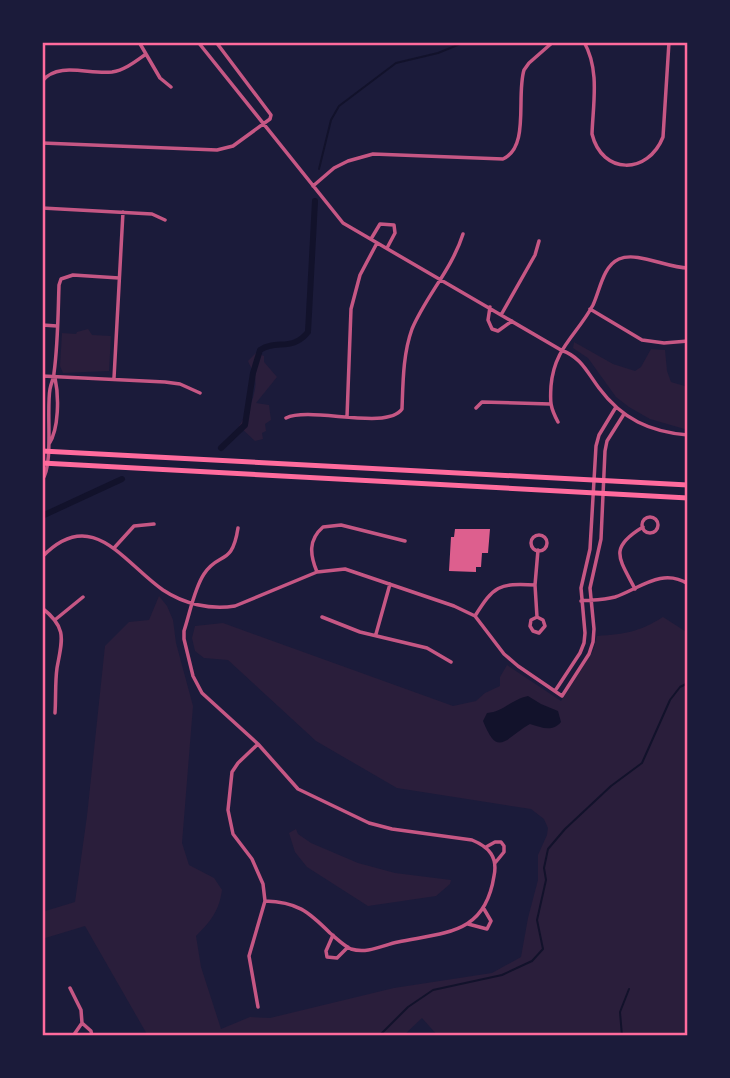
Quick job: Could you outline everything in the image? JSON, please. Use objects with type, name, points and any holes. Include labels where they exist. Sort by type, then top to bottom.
[{"type":"main road","points":[[45,451],[688,485]]},
{"type":"main road","points":[[45,463],[688,498]]},
{"type":"street","points":[[139,42],[160,78],[171,87]]},
{"type":"street","points":[[198,42],[343,223],[572,354],[624,414],[650,429],[688,435]]},
{"type":"street","points":[[42,142],[218,150],[233,146],[270,119],[270,110],[216,42]]},
{"type":"street","points":[[313,186],[341,164],[373,154],[503,159],[510,156],[518,144],[523,73],[528,63],[554,42]]},
{"type":"street","points":[[584,42],[593,62],[593,141],[607,159],[624,165],[646,160],[659,147],[663,137],[669,42]]},
{"type":"street","points":[[42,81],[61,70],[109,73],[118,71],[146,54]]},
{"type":"street","points":[[42,208],[152,214],[165,220]]},
{"type":"street","points":[[114,378],[123,212]]},
{"type":"street","points":[[371,239],[380,224],[394,225],[395,233],[387,248]]},
{"type":"street","points":[[286,418],[307,414],[372,418],[399,414],[410,335],[458,250],[463,234]]},
{"type":"street","points":[[501,315],[535,255],[539,241]]},
{"type":"street","points":[[347,417],[353,300],[360,275],[377,243]]},
{"type":"street","points":[[558,422],[550,404],[552,373],[561,350],[590,309],[609,266],[618,259],[630,256],[688,268]]},
{"type":"street","points":[[42,480],[45,451],[49,444],[47,436],[50,388],[54,376],[61,279],[73,275],[119,278]]},
{"type":"street","points":[[489,307],[488,320],[492,329],[498,331],[512,321]]},
{"type":"street","points":[[590,309],[642,340],[664,343],[688,341]]},
{"type":"street","points":[[42,325],[57,326]]},
{"type":"street","points":[[42,376],[172,383],[200,393]]},
{"type":"street","points":[[476,408],[482,402],[550,404]]},
{"type":"street","points":[[555,691],[584,643],[581,601],[590,549],[596,446],[599,435],[616,407]]},
{"type":"street","points":[[42,557],[53,545],[71,537],[90,537],[114,548],[163,589],[193,604],[223,608],[235,606],[317,572],[345,569],[454,606],[475,617],[504,654],[562,696],[589,654],[593,642],[590,588],[601,539],[607,441],[624,414]]},
{"type":"street","points":[[647,517],[653,517],[657,522],[657,528],[652,532],[645,531],[643,527],[642,522],[647,517]]},
{"type":"street","points":[[114,548],[134,526],[153,524]]},
{"type":"street","points":[[317,572],[311,558],[311,548],[313,540],[323,527],[341,525],[405,541]]},
{"type":"street","points":[[635,589],[621,561],[620,552],[626,537],[643,527]]},
{"type":"street","points":[[238,528],[236,544],[230,554],[211,566],[202,576],[184,631],[193,676],[199,688],[209,701],[258,744],[298,789],[369,823],[391,829],[472,840],[486,847],[495,863],[493,887],[484,909],[468,924],[452,932],[373,949],[348,947],[302,908],[282,901],[265,901]]},
{"type":"street","points":[[542,535],[547,540],[546,547],[538,550],[533,547],[532,540],[542,535]]},
{"type":"street","points":[[537,617],[535,585],[538,550]]},
{"type":"street","points":[[581,601],[612,597],[657,578],[687,580]]},
{"type":"street","points":[[376,634],[390,584]]},
{"type":"street","points":[[475,617],[493,590],[501,586],[535,585]]},
{"type":"street","points":[[55,619],[83,597]]},
{"type":"street","points":[[42,608],[55,619],[60,629],[62,652],[57,668],[55,713]]},
{"type":"street","points":[[322,617],[360,632],[427,648],[451,662]]},
{"type":"street","points":[[537,617],[543,620],[545,626],[539,633],[533,631],[530,626],[531,620],[537,617]]},
{"type":"street","points":[[258,744],[232,772],[228,810],[233,834],[259,871],[265,901],[249,956],[258,1007]]},
{"type":"street","points":[[486,847],[495,842],[501,842],[504,846],[504,852],[495,863]]},
{"type":"street","points":[[468,924],[487,929],[491,921],[484,909]]},
{"type":"street","points":[[333,935],[326,951],[327,957],[337,958],[348,947]]},
{"type":"street","points":[[70,988],[81,1010],[82,1023],[73,1036]]},
{"type":"street","points":[[82,1023],[91,1031],[92,1036]]},
{"type":"shaded area","points":[[88,329],[92,335],[111,336],[109,371],[63,373],[60,366],[62,333],[76,334]]},
{"type":"shaded area","points":[[574,342],[613,364],[635,371],[641,367],[651,349],[665,350],[671,382],[688,387],[688,430],[650,419],[616,397],[588,358],[573,348]]},
{"type":"shaded area","points":[[256,353],[264,356],[264,362],[277,377],[256,403],[269,405],[271,420],[265,424],[263,439],[255,441],[239,426],[253,396],[256,383],[248,361]]},
{"type":"shaded area","points":[[159,596],[173,620],[176,643],[193,706],[182,843],[189,865],[214,878],[222,890],[214,915],[196,936],[201,967],[221,1029],[250,1017],[270,1018],[394,988],[492,973],[521,957],[538,880],[538,855],[548,828],[544,819],[531,809],[397,788],[316,741],[228,660],[204,658],[195,651],[192,638],[195,626],[223,623],[453,706],[476,701],[500,686],[500,677],[507,665],[561,701],[593,651],[597,636],[632,631],[663,617],[688,633],[688,1036],[438,1036],[422,1018],[403,1036],[148,1036],[85,926],[42,939],[42,912],[75,902],[105,646],[129,622],[149,620]]},
{"type":"shaded area","points":[[528,696],[558,711],[561,722],[550,728],[530,724],[503,742],[493,739],[483,721],[487,713]]},
{"type":"shaded area","points":[[296,829],[298,834],[311,843],[358,863],[395,873],[451,880],[450,884],[436,896],[368,906],[307,867],[295,852],[289,833]]},
{"type":"building","points":[[455,529],[490,529],[488,553],[482,553],[481,567],[476,567],[476,572],[449,571],[451,537],[454,537]]},
{"type":"waterway","points":[[319,169],[331,120],[339,106],[396,63],[438,53],[465,42]]},
{"type":"waterway","points":[[221,448],[245,425],[253,373],[260,350],[272,345],[296,342],[308,332],[315,201]]},
{"type":"waterway","points":[[42,516],[122,479]]},
{"type":"waterway","points":[[379,1036],[408,1007],[433,990],[502,975],[532,961],[543,949],[537,920],[546,880],[544,868],[548,849],[565,829],[611,786],[642,763],[670,700],[680,687],[688,683]]},
{"type":"waterway","points":[[622,1036],[620,1012],[629,989]]}]
